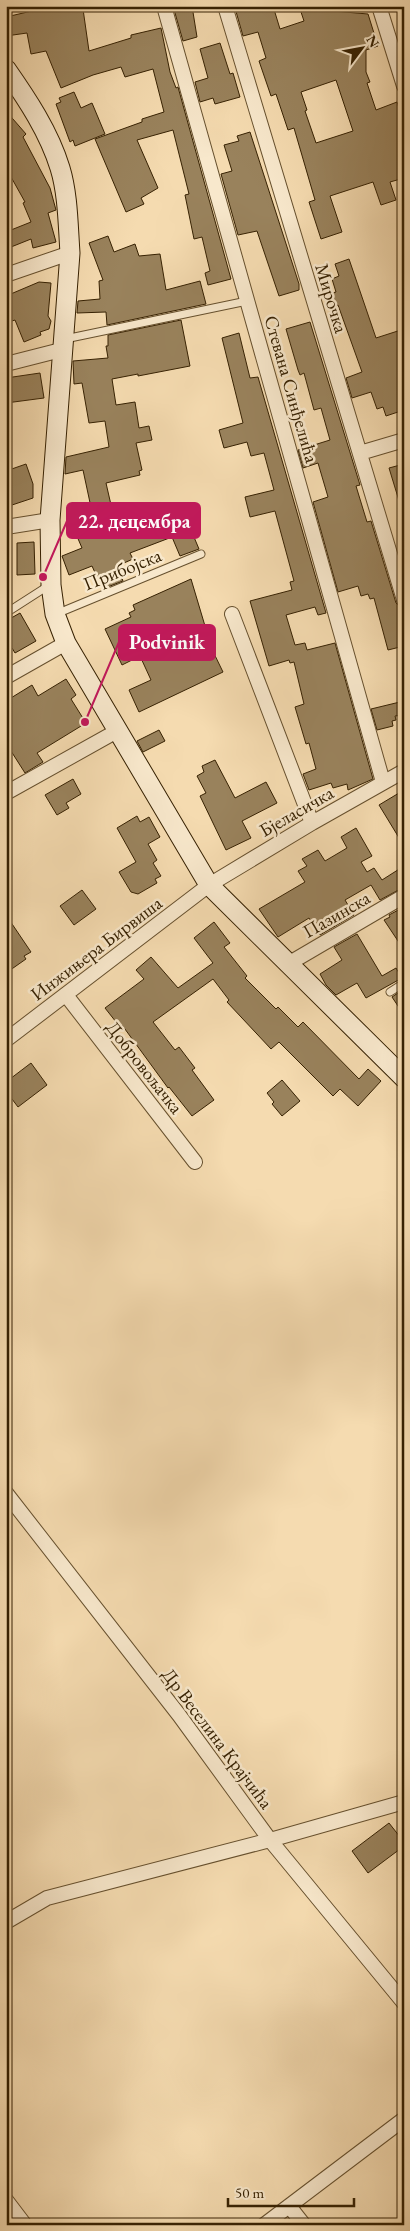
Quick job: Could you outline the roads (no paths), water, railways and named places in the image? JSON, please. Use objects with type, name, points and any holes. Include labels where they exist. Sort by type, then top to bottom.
[{"type":"street","name":"Стевана Синђелића","points":[[164,6],[383,782]]},
{"type":"street","name":"Мирочка","points":[[225,6],[404,600]]},
{"type":"street","points":[[380,6],[404,86]]},
{"type":"street","points":[[6,69],[41,124],[60,168],[67,209],[70,253],[50,520],[51,585],[55,614],[66,642],[208,885],[404,1078]]},
{"type":"street","points":[[6,275],[70,253]]},
{"type":"street","points":[[6,364],[62,344]]},
{"type":"street","points":[[360,453],[404,440]]},
{"type":"street","points":[[6,528],[50,520]]},
{"type":"street","points":[[232,614],[312,823]]},
{"type":"street","points":[[6,677],[66,642]]},
{"type":"street","points":[[6,793],[118,731]]},
{"type":"street","name":"Бјеласичка","points":[[208,885],[404,771]]},
{"type":"street","name":"Инжињера Бирвиша","points":[[6,1040],[66,996],[208,885]]},
{"type":"street","name":"Пазинска","points":[[288,964],[404,896]]},
{"type":"street","name":"Добровољачка","points":[[66,996],[196,1162]]},
{"type":"street","name":"Др Веселина Крајчића","points":[[6,1493],[179,1715],[270,1840],[404,2003]]},
{"type":"street","points":[[6,1922],[47,1898],[270,1840],[404,1802]]},
{"type":"street","points":[[264,2225],[404,2119]]},
{"type":"street","points":[[6,2200],[25,2225]]},
{"type":"street","points":[[289,2206],[304,2225]]},
{"type":"lane","points":[[62,344],[247,301]]},
{"type":"lane","name":"Прибојска","points":[[55,614],[201,554]]},
{"type":"lane","points":[[6,613],[51,585]]},
{"type":"lane","points":[[390,992],[404,983]]},
{"type":"place","name":"22. децембра","points":[[43,577]]},
{"type":"place","name":"Podvinik","points":[[85,722]]}]
